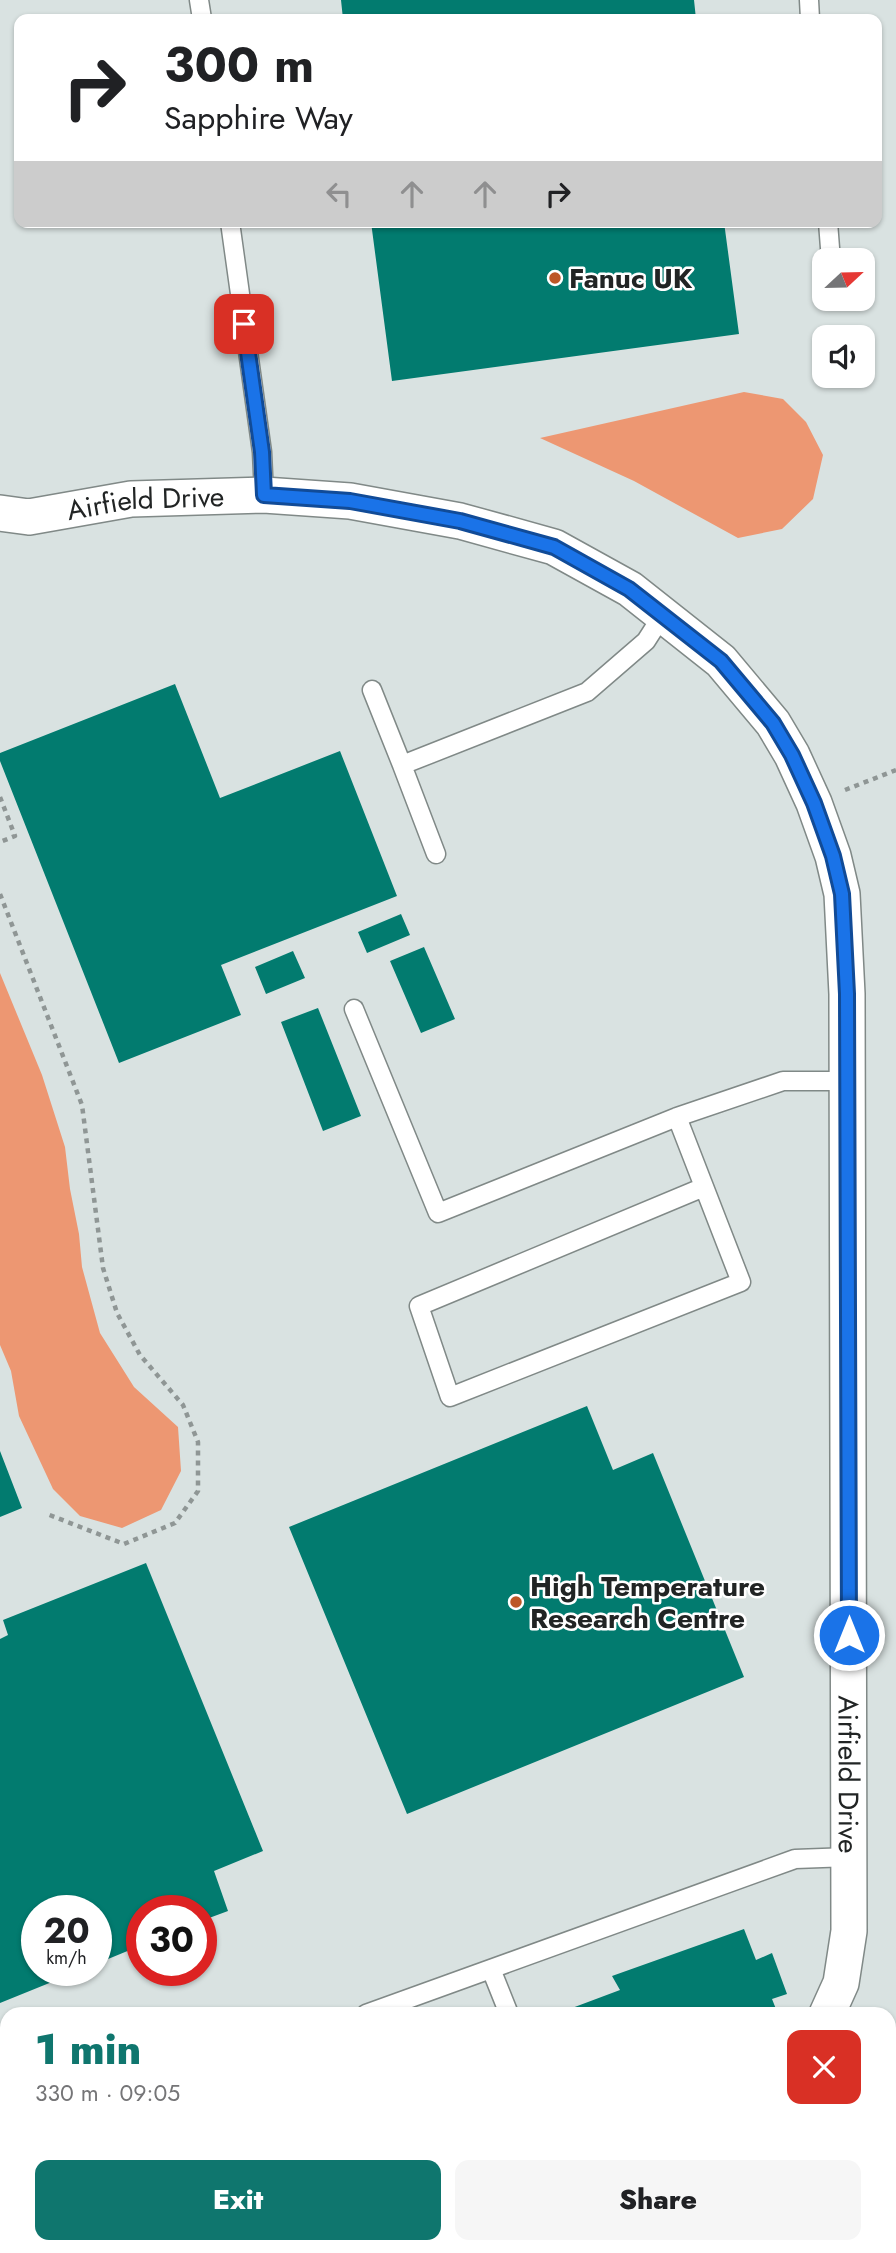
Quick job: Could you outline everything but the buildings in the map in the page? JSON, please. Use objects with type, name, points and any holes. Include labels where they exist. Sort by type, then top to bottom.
[{"type":"street","name":"Airfield Drive","points":[[0,540],[15,515],[131,499],[264,495],[350,501],[460,521],[554,547],[629,589],[721,661],[773,723],[792,755],[814,803],[833,856],[842,894],[847,994],[849,1931],[841,1983],[830,2007]]},
{"type":"lane","points":[[231,228],[262,452],[264,495]]},
{"type":"lane","points":[[828,228],[830,248]]},
{"type":"lane","points":[[402,765],[587,692],[646,641],[662,616]]},
{"type":"lane","points":[[372,690],[436,854]]},
{"type":"lane","points":[[354,1009],[438,1213],[677,1116],[783,1081],[847,1081]]},
{"type":"lane","points":[[677,1116],[705,1187],[741,1282],[450,1397],[419,1306],[705,1187]]},
{"type":"lane","points":[[385,2007],[795,1859],[850,1857]]},
{"type":"lane","points":[[491,1969],[506,2007]]},
{"type":"path","points":[[0,797],[15,836],[0,842]]},
{"type":"path","points":[[0,894],[82,1105],[103,1268],[117,1313],[140,1355],[183,1405],[198,1442],[198,1491],[175,1523],[124,1544],[47,1514]]},
{"type":"shaded area","points":[[744,392],[783,399],[806,422],[823,455],[813,499],[782,529],[738,538],[634,481],[540,438]]},
{"type":"shaded area","points":[[0,973],[42,1075],[65,1147],[82,1267],[100,1333],[134,1387],[178,1427],[181,1471],[161,1510],[122,1528],[80,1516],[53,1489],[19,1416],[11,1371],[0,1345]]},
{"type":"place","name":"Fanuc UK","points":[[555,278]]},
{"type":"place","name":"High Temperature Research Centre","points":[[516,1602]]},
{"type":"route","points":[[244,324],[262,452],[264,495],[350,501],[460,521],[554,547],[629,589],[721,661],[773,723],[792,755],[814,803],[833,856],[842,894],[847,994],[849,1635]]}]
